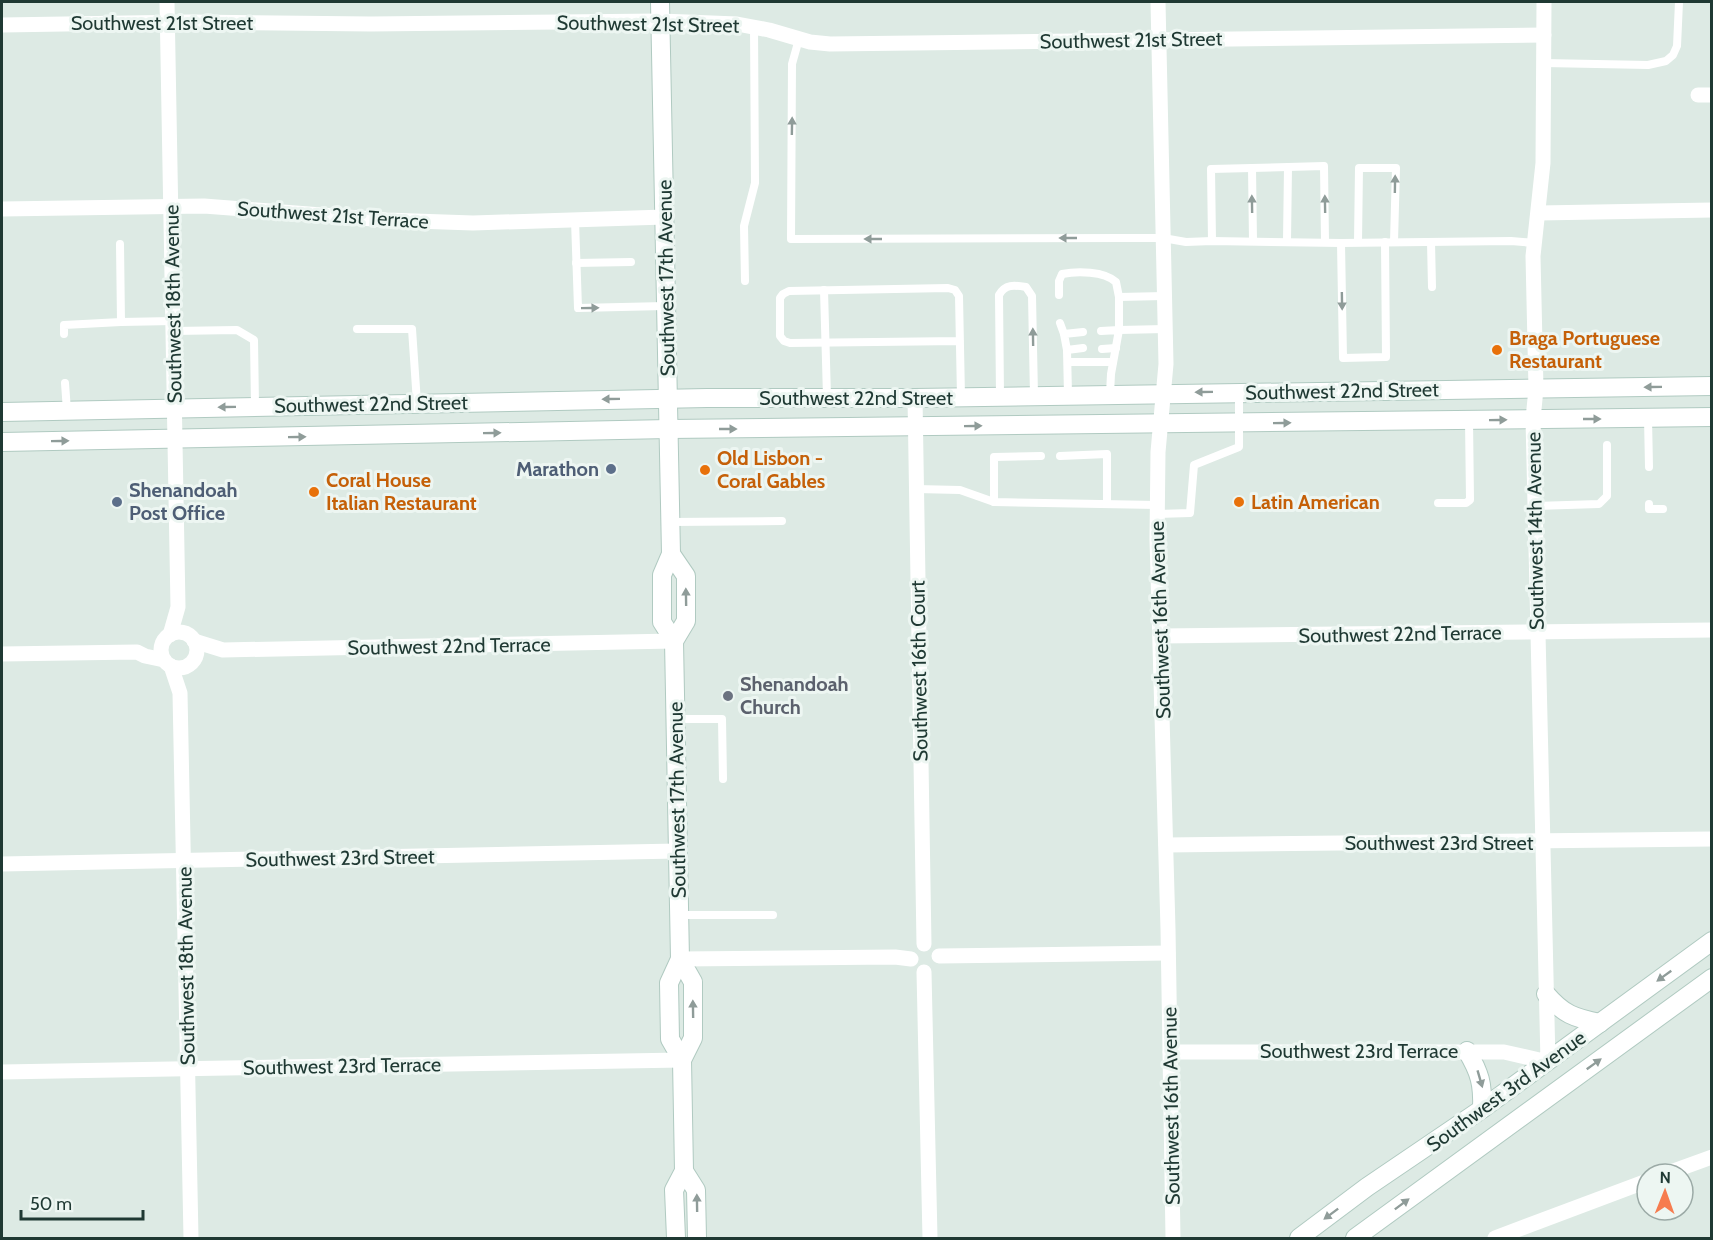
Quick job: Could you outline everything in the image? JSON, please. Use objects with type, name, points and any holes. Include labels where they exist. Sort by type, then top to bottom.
[{"type":"main road","name":"Southwest 17th Avenue","points":[[660,2],[671,522],[671,554],[662,575],[662,622],[674,642],[680,959],[669,983],[670,1039],[682,1060],[684,1171],[674,1190],[676,1239]]},
{"type":"main road","name":"Southwest 22nd Street","points":[[2,412],[669,398],[915,398],[1712,386]]},
{"type":"main road","name":"Southwest 22nd Street","points":[[2,442],[669,429],[1712,417]]},
{"type":"main road","name":"Southwest 3rd Avenue","points":[[1308,1236],[1367,1186],[1482,1109],[1712,941]]},
{"type":"main road","name":"Southwest 3rd Avenue","points":[[1365,1236],[1565,1085],[1712,978]]},
{"type":"main road","points":[[1546,994],[1556,1006],[1569,1015],[1600,1023]]},
{"type":"main road","points":[[1467,1051],[1476,1066],[1483,1087],[1482,1109]]},
{"type":"main road","points":[[1548,1062],[1565,1085]]},
{"type":"main road","name":"Southwest 17th Avenue","points":[[684,1171],[696,1190],[698,1239]]},
{"type":"street","name":"Southwest 18th Avenue","points":[[167,2],[178,607],[167,638]]},
{"type":"street","name":"Southwest 16th Avenue","points":[[1158,2],[1165,329],[1164,393],[1157,510],[1173,1239]]},
{"type":"street","name":"Southwest 14th Avenue","points":[[1544,2],[1543,163],[1534,243],[1536,389],[1533,419],[1548,1062]]},
{"type":"street","name":"Southwest 21st Street","points":[[2,25],[167,22],[371,24],[661,21],[729,23],[830,44],[1544,35]]},
{"type":"street","name":"Southwest 21st Terrace","points":[[2,209],[204,206],[473,223],[665,217]]},
{"type":"street","points":[[1539,213],[1712,210]]},
{"type":"street","name":"Southwest 16th Court","points":[[915,398],[924,944]]},
{"type":"street","name":"Southwest 18th Avenue","points":[[178,607],[191,638]]},
{"type":"street","name":"Southwest 22nd Terrace","points":[[1161,636],[1712,630]]},
{"type":"street","points":[[2,654],[137,652],[181,668],[193,662],[197,650],[191,638],[179,633],[137,652]]},
{"type":"street","points":[[167,638],[162,651],[168,663]]},
{"type":"street","name":"Southwest 22nd Terrace","points":[[191,638],[223,650]]},
{"type":"street","name":"Southwest 22nd Terrace","points":[[193,662],[223,650],[674,642]]},
{"type":"street","name":"Southwest 18th Avenue","points":[[180,693],[193,662]]},
{"type":"street","name":"Southwest 18th Avenue","points":[[168,663],[180,693],[191,1239]]},
{"type":"street","name":"Southwest 23rd Street","points":[[1166,845],[1712,839]]},
{"type":"street","name":"Southwest 23rd Street","points":[[2,864],[678,851]]},
{"type":"street","points":[[924,972],[914,966],[911,959],[916,947],[924,944],[932,946],[939,956]]},
{"type":"street","points":[[939,956],[1168,953]]},
{"type":"street","points":[[924,972],[935,968],[939,956]]},
{"type":"street","points":[[680,959],[895,957],[911,959]]},
{"type":"street","points":[[924,972],[930,1239]]},
{"type":"street","name":"Southwest 23rd Terrace","points":[[1170,1052],[1467,1051],[1504,1052],[1548,1062]]},
{"type":"street","name":"Southwest 23rd Terrace","points":[[2,1072],[682,1060]]},
{"type":"street","points":[[1695,1163],[1712,1156]]},
{"type":"street","points":[[1495,1239],[1635,1186]]},
{"type":"lane","points":[[1544,63],[1648,64],[1666,61],[1673,55],[1677,46],[1679,2]]},
{"type":"lane","points":[[745,281],[744,226],[755,183],[753,27]]},
{"type":"lane","points":[[799,39],[792,64],[790,239],[1163,238],[1186,242],[1511,241],[1534,243]]},
{"type":"lane","points":[[1212,241],[1211,169],[1324,166],[1326,242]]},
{"type":"lane","points":[[1287,167],[1287,241]]},
{"type":"lane","points":[[1252,168],[1253,241]]},
{"type":"lane","points":[[1358,242],[1359,168],[1396,168],[1394,242]]},
{"type":"lane","points":[[575,220],[578,308],[667,306]]},
{"type":"lane","points":[[1341,243],[1343,358],[1386,357],[1385,242]]},
{"type":"lane","points":[[1431,242],[1432,288]]},
{"type":"lane","points":[[120,244],[121,322]]},
{"type":"lane","points":[[576,263],[631,262]]},
{"type":"lane","points":[[1059,295],[1059,281],[1062,274],[1070,272],[1104,275],[1116,282],[1119,297],[1119,330],[1110,394]]},
{"type":"lane","points":[[1000,396],[999,295],[1002,289],[1008,286],[1018,286],[1026,287],[1032,296],[1034,396]]},
{"type":"lane","points":[[960,340],[790,343],[784,341],[780,336],[780,298],[789,291],[948,288],[955,290],[959,296],[960,340],[961,397]]},
{"type":"lane","points":[[824,290],[827,399]]},
{"type":"lane","points":[[1119,297],[1164,296]]},
{"type":"lane","points":[[64,334],[64,325],[121,322],[237,330],[254,340],[255,406]]},
{"type":"lane","points":[[1060,323],[1067,350],[1068,395]]},
{"type":"lane","points":[[357,329],[412,329],[417,403]]},
{"type":"lane","points":[[1101,331],[1165,329]]},
{"type":"lane","points":[[1064,334],[1083,332]]},
{"type":"lane","points":[[1067,350],[1083,348]]},
{"type":"lane","points":[[1102,349],[1116,348]]},
{"type":"lane","points":[[1068,362],[1113,362]]},
{"type":"lane","points":[[65,383],[67,411]]},
{"type":"lane","points":[[916,489],[960,490],[994,502],[1107,504],[1190,513],[1194,465],[1239,447],[1239,392]]},
{"type":"lane","points":[[1648,418],[1648,467]]},
{"type":"lane","points":[[1438,503],[1466,503],[1470,500],[1469,420]]},
{"type":"lane","points":[[1535,506],[1604,502],[1607,496],[1607,445]]},
{"type":"lane","points":[[1060,456],[1107,454],[1107,504]]},
{"type":"lane","points":[[994,502],[994,457],[1041,456]]},
{"type":"lane","points":[[1649,504],[1649,509],[1663,509]]},
{"type":"lane","points":[[671,522],[782,521]]},
{"type":"lane","points":[[675,719],[722,719],[723,779]]},
{"type":"lane","points":[[679,915],[773,915]]},
{"type":"place","name":"Braga Portuguese Restaurant","points":[[1497,350]]},
{"type":"place","name":"Marathon","points":[[611,469]]},
{"type":"place","name":"Old Lisbon - Coral Gables","points":[[705,470]]},
{"type":"place","name":"Coral House Italian Restaurant","points":[[314,492]]},
{"type":"place","name":"Shenandoah Post Office","points":[[117,502]]},
{"type":"place","name":"Latin American","points":[[1239,502]]},
{"type":"place","name":"Shenandoah Church","points":[[728,696]]}]
